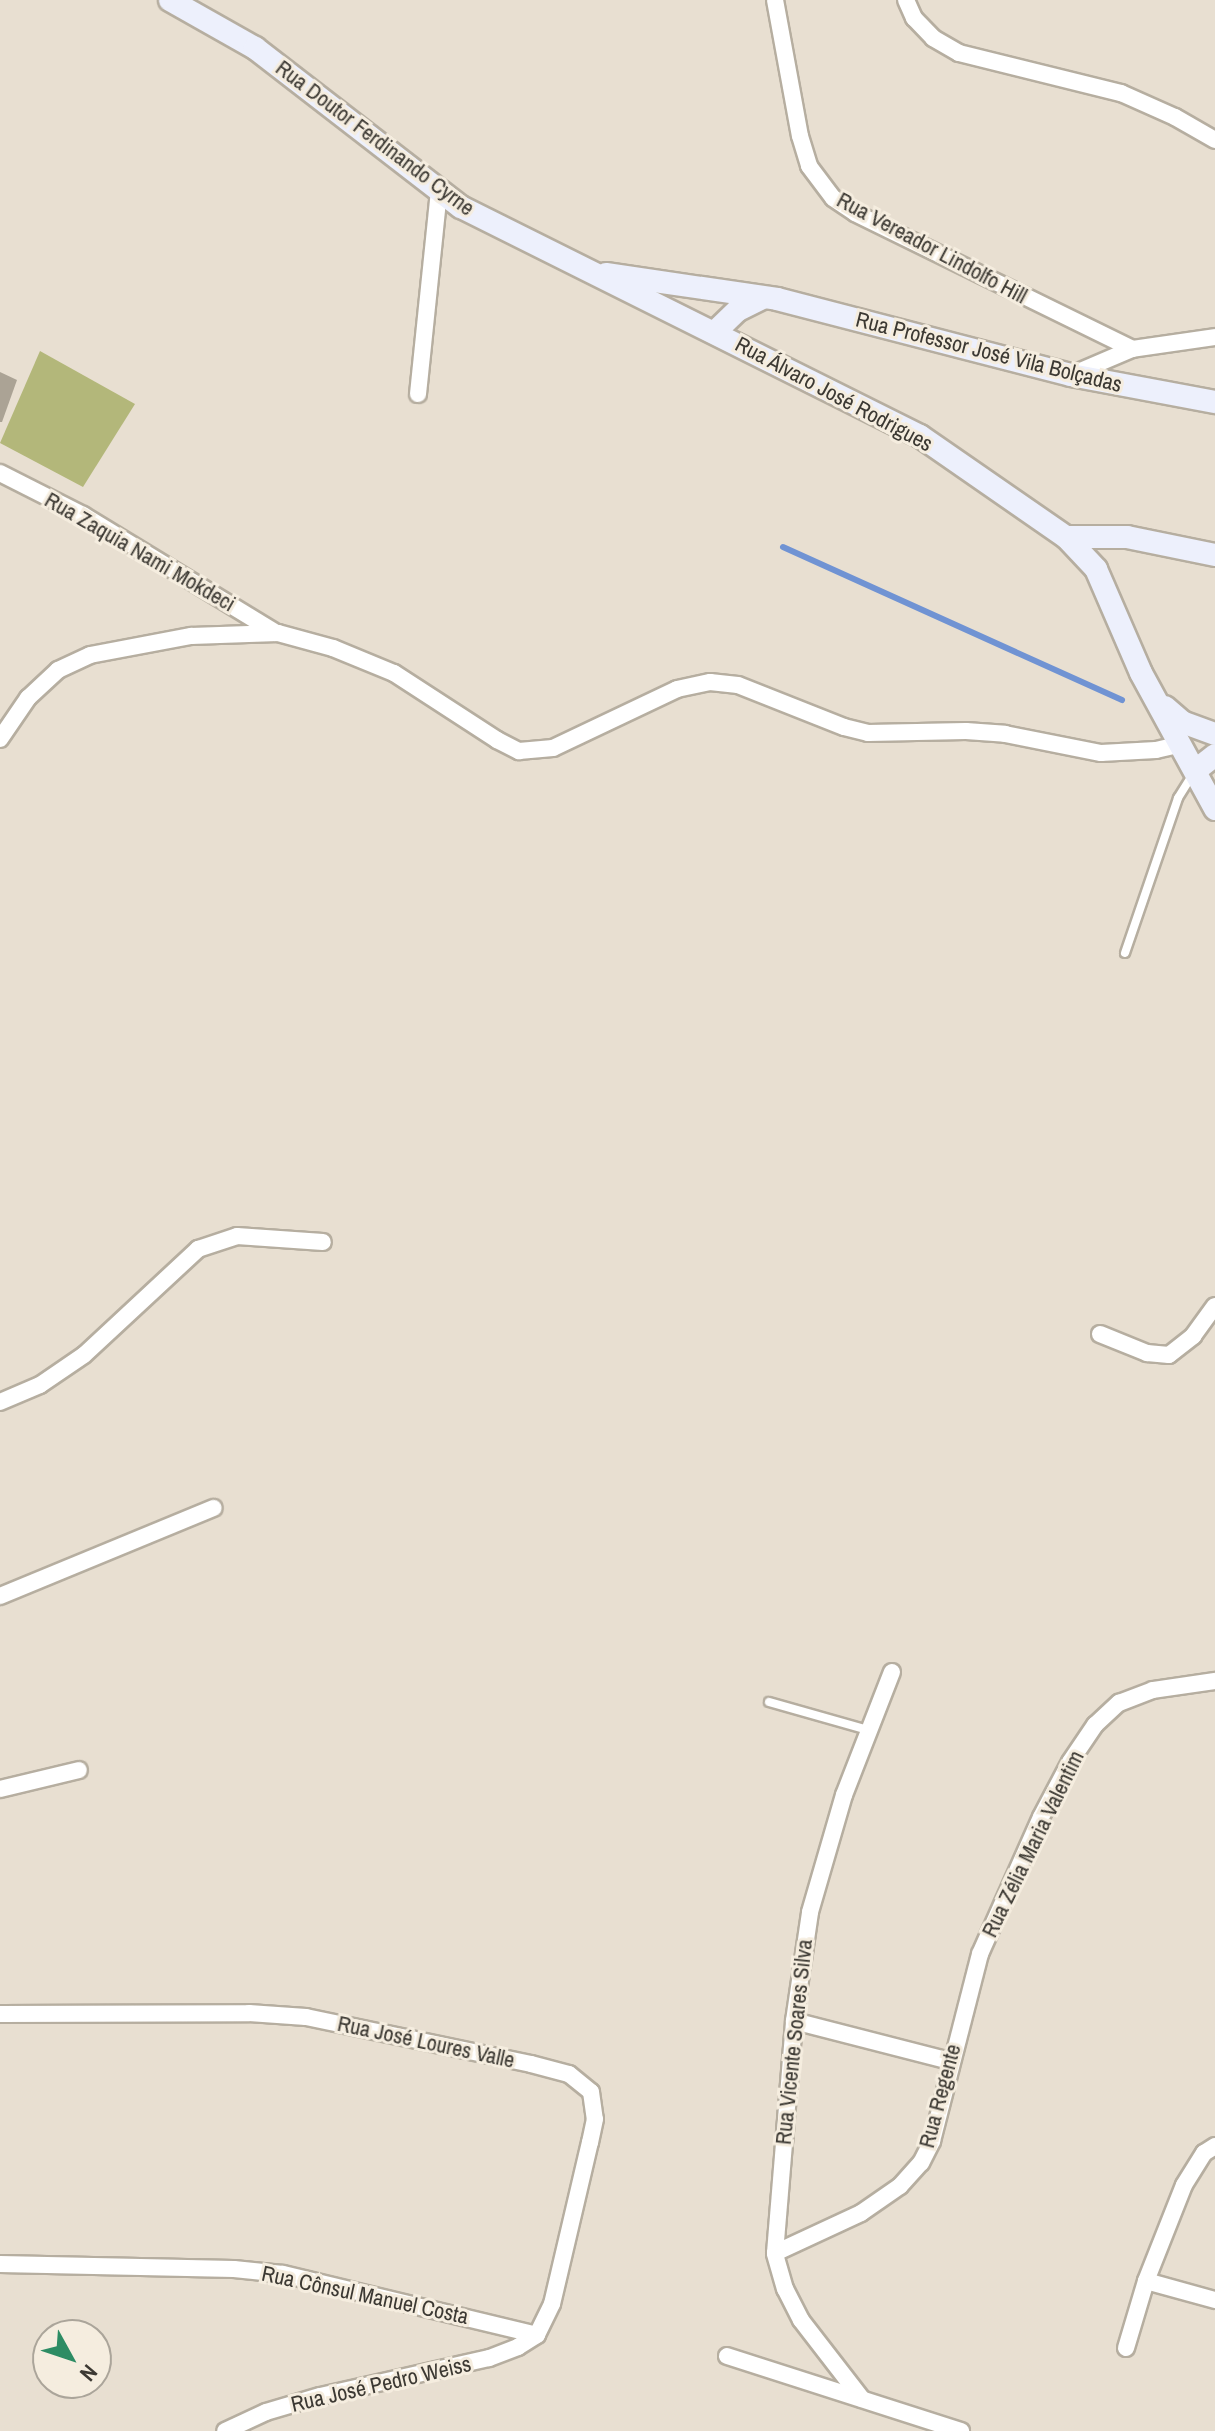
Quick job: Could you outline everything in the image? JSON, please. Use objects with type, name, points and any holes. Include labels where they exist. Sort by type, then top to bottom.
[{"type":"main road","name":"Rua Doutor Ferdinando Cyrne","points":[[170,0],[255,48],[439,191],[503,230],[715,332]]},
{"type":"main road","name":"Rua Professor José Vila Bolçadas","points":[[592,273],[763,298],[1071,375],[1215,402]]},
{"type":"main road","points":[[715,332],[738,310],[763,298]]},
{"type":"main road","name":"Rua Álvaro José Rodrigues","points":[[715,332],[920,436],[1066,537],[1096,569],[1153,694],[1215,809]]},
{"type":"main road","points":[[1066,537],[1127,537],[1215,555]]},
{"type":"main road","points":[[1096,569],[1107,549],[1127,537]]},
{"type":"main road","points":[[1153,694],[1182,722],[1215,734]]},
{"type":"main road","points":[[1196,770],[1215,755]]},
{"type":"street","name":"Rua Vereador Lindolfo Hill","points":[[775,0],[800,136],[809,166],[833,198],[855,213],[1132,349]]},
{"type":"street","points":[[906,0],[914,18],[933,38],[959,53],[1121,93],[1175,117],[1215,140]]},
{"type":"street","points":[[418,394],[439,191]]},
{"type":"street","points":[[1071,375],[1132,349],[1215,337]]},
{"type":"street","name":"Rua Zaquia Nami Mokdeci","points":[[0,473],[94,521],[278,633]]},
{"type":"street","points":[[0,739],[28,698],[58,670],[90,655],[191,636],[278,633],[333,648],[394,673],[519,751],[553,748],[677,689],[710,682],[738,685],[844,727],[868,733],[992,733],[1101,753],[1156,750],[1181,744]]},
{"type":"street","points":[[0,1402],[40,1385],[84,1355],[198,1249],[237,1236],[323,1242]]},
{"type":"street","points":[[1100,1334],[1147,1353],[1169,1355],[1193,1336],[1215,1306]]},
{"type":"street","points":[[0,1596],[214,1508]]},
{"type":"street","name":"Rua Vicente Soares Silva","points":[[862,2399],[801,2320],[785,2289],[775,2253],[794,2021],[810,1912],[844,1795],[892,1672]]},
{"type":"street","name":"Rua Zélia Maria Valentim","points":[[980,1954],[1041,1817],[1070,1762],[1095,1725],[1119,1703],[1141,1694],[1215,1681]]},
{"type":"street","points":[[0,1789],[79,1770]]},
{"type":"street","name":"Rua Regente","points":[[775,2253],[861,2213],[900,2186],[921,2163],[932,2141],[950,2061],[980,1954]]},
{"type":"street","name":"Rua José Loures Valle","points":[[0,2014],[249,2013],[306,2017],[531,2064],[581,2081],[591,2092],[595,2119],[552,2304],[537,2335]]},
{"type":"street","points":[[794,2021],[950,2061]]},
{"type":"street","points":[[1126,2348],[1146,2281],[1184,2185],[1204,2153],[1215,2146]]},
{"type":"street","name":"Rua Cônsul Manuel Costa","points":[[0,2264],[234,2269],[283,2274],[537,2335]]},
{"type":"street","points":[[1146,2281],[1215,2300]]},
{"type":"street","name":"Rua José Pedro Weiss","points":[[225,2431],[266,2412],[320,2396],[489,2358],[518,2347],[537,2335]]},
{"type":"street","points":[[727,2356],[961,2431]]},
{"type":"lane","points":[[1125,953],[1178,798],[1196,770]]},
{"type":"lane","points":[[769,1702],[868,1730]]},
{"type":"green space","points":[[40,351],[135,404],[83,487],[0,443]]},
{"type":"building","points":[[0,372],[17,380],[2,422],[0,422]]},
{"type":"waterway","points":[[783,547],[1122,700]]}]
